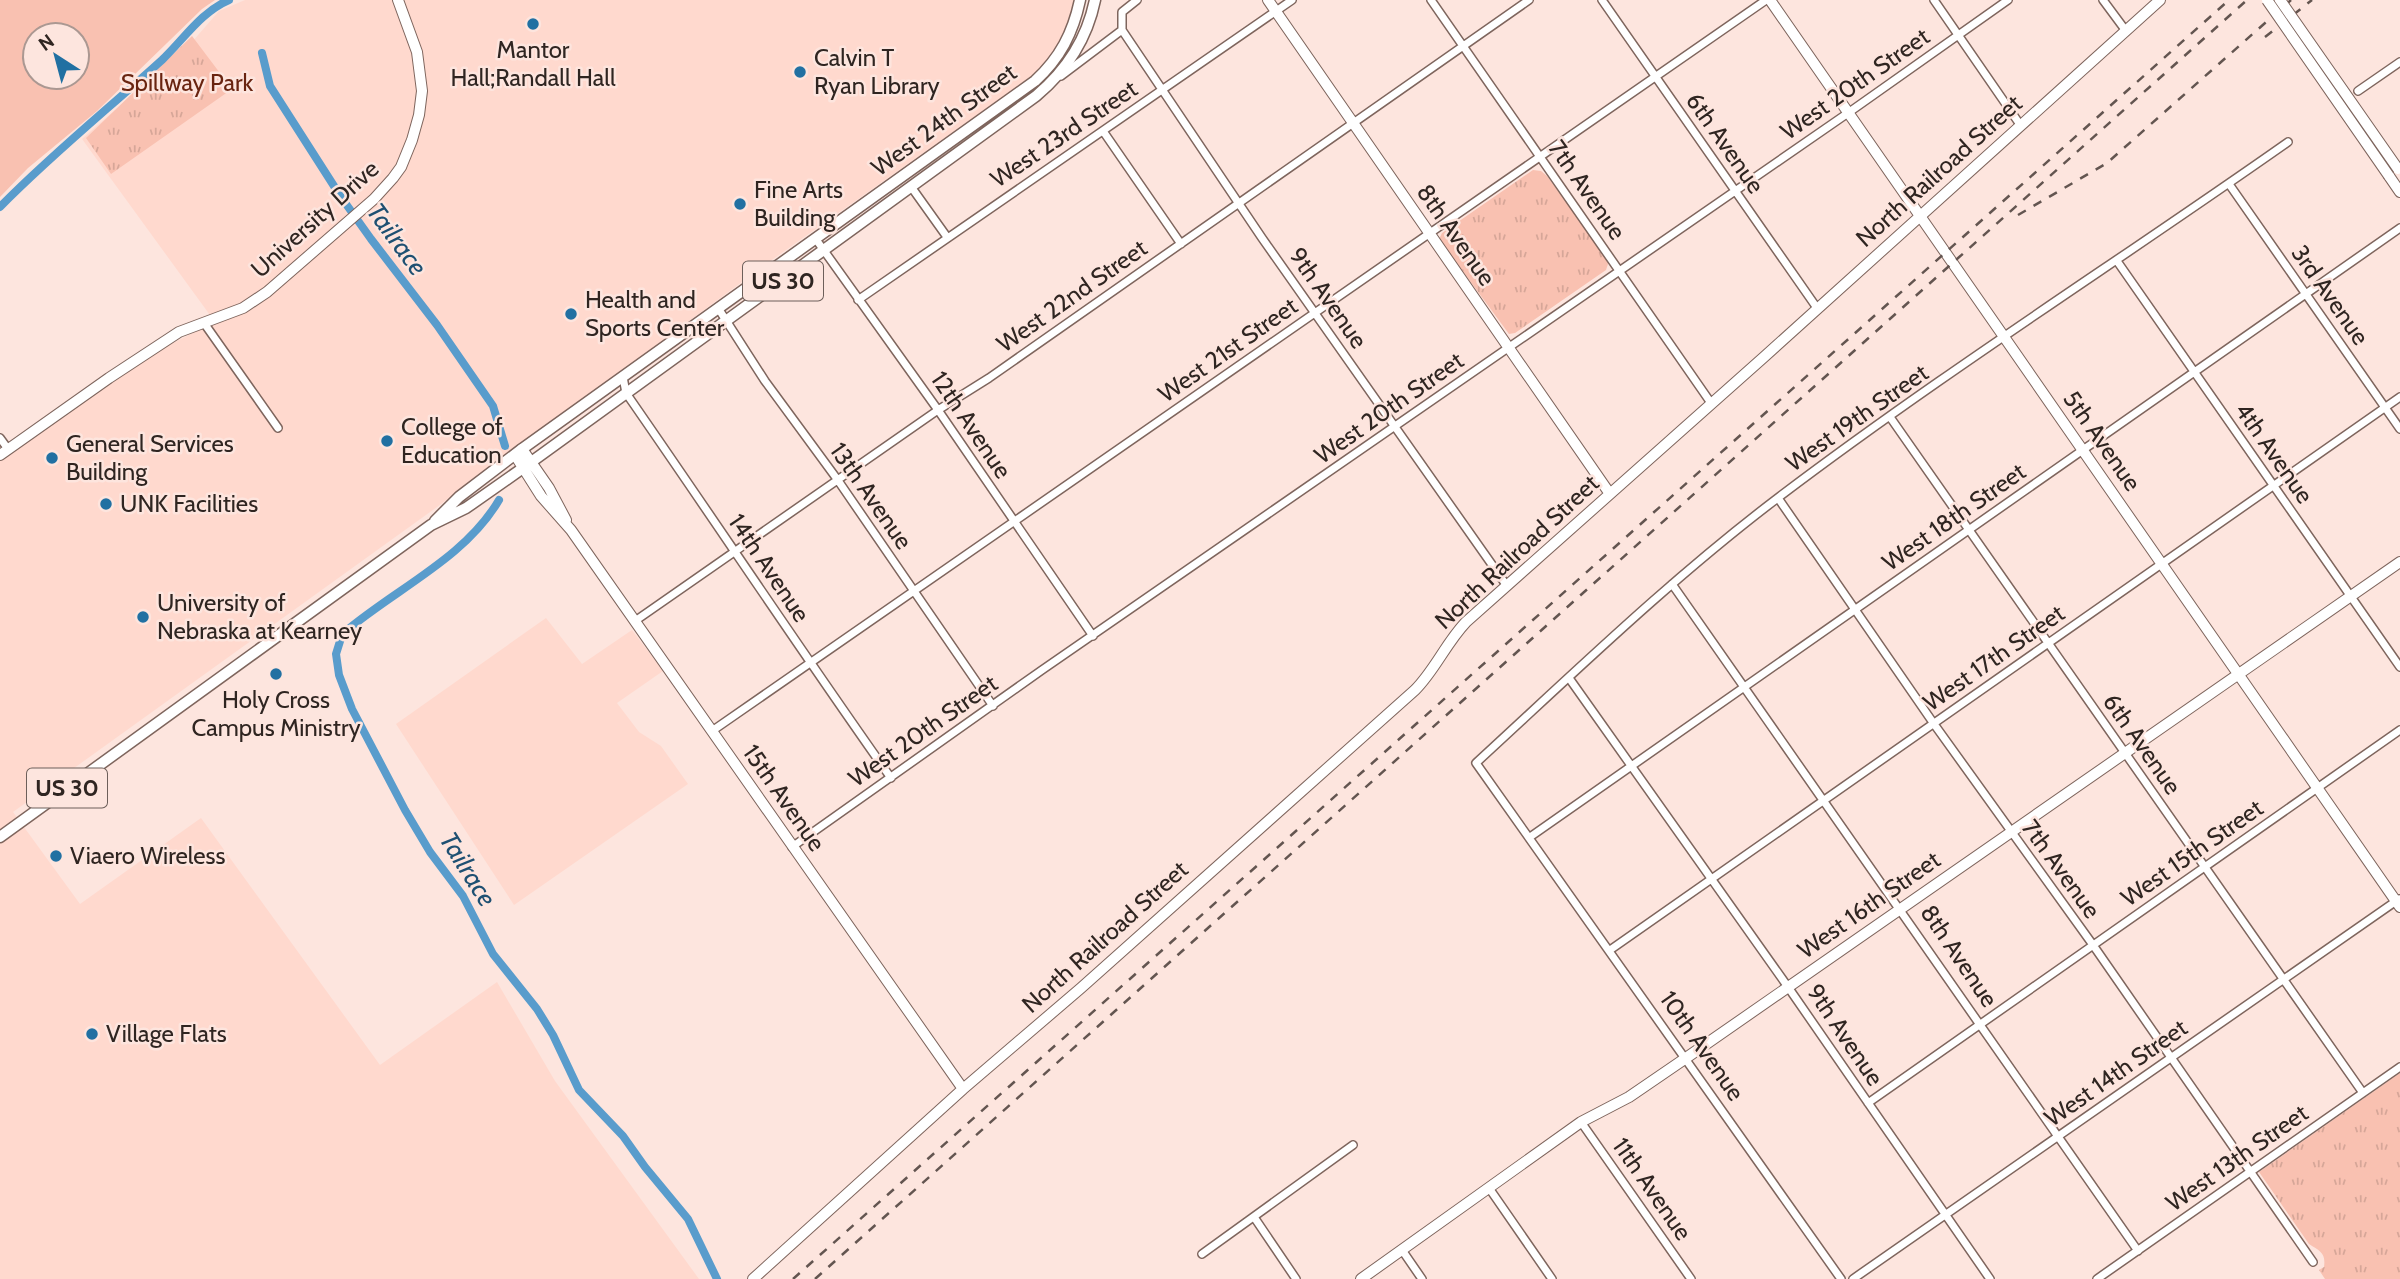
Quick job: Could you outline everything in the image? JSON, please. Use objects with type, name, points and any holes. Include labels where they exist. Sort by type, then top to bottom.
[{"type":"main road","name":"West 24th Street","points":[[0,837],[431,525],[459,497],[519,452],[1035,81],[1065,44],[1080,0]]},
{"type":"main road","name":"West 24th Street","points":[[431,525],[466,508],[527,466],[912,188],[1056,80],[1081,42],[1095,0]]},
{"type":"street","name":"University Drive","points":[[4,452],[179,332],[243,308],[267,292],[364,207],[401,167],[419,115],[422,91],[417,52],[398,0]]},
{"type":"street","name":"West 24th Street","points":[[1056,80],[1122,30],[1122,12],[1137,0]]},
{"type":"street","name":"8th Avenue","points":[[1268,0],[1610,494]]},
{"type":"street","name":"West 23rd Street","points":[[858,300],[1292,0]]},
{"type":"street","name":"7th Avenue","points":[[1431,0],[1711,403]]},
{"type":"street","name":"West 22nd Street","points":[[635,621],[837,479],[989,378],[1529,0]]},
{"type":"street","name":"6th Avenue","points":[[1602,0],[1817,308]]},
{"type":"street","name":"West 21st Street","points":[[712,730],[1768,0]]},
{"type":"street","name":"5th Avenue","points":[[1768,0],[2399,902]]},
{"type":"street","points":[[1934,0],[2021,126]]},
{"type":"street","name":"West 20th Street","points":[[792,847],[2008,0]]},
{"type":"street","points":[[2103,0],[2126,31]]},
{"type":"street","name":"North Railroad Street","points":[[753,1279],[963,1088],[1081,988],[1415,690],[1458,630],[2160,0]]},
{"type":"street","points":[[2267,0],[2400,192]]},
{"type":"street","points":[[2280,0],[2399,171]]},
{"type":"street","name":"9th Avenue","points":[[1122,30],[1238,204],[1507,586]]},
{"type":"street","points":[[2358,91],[2400,62]]},
{"type":"street","points":[[1103,131],[1181,244]]},
{"type":"street","name":"West 19th Street","points":[[1476,763],[1672,584],[1778,498],[1890,416],[2288,142]]},
{"type":"street","name":"3rd Avenue","points":[[2229,184],[2400,429]]},
{"type":"street","points":[[912,188],[947,237]]},
{"type":"street","name":"West 18th Street","points":[[1530,837],[2400,228]]},
{"type":"street","name":"12th Avenue","points":[[815,238],[938,410],[1093,636]]},
{"type":"street","name":"4th Avenue","points":[[2117,261],[2400,667]]},
{"type":"street","name":"13th Avenue","points":[[718,308],[993,706]]},
{"type":"street","points":[[204,323],[278,428]]},
{"type":"street","name":"14th Avenue","points":[[623,377],[626,393],[736,551],[809,663],[891,778]]},
{"type":"street","name":"West 17th Street","points":[[1610,950],[2400,397]]},
{"type":"street","name":"6th Avenue","points":[[1890,416],[2363,1093]]},
{"type":"street","points":[[0,438],[4,452]]},
{"type":"street","name":"15th Avenue","points":[[519,452],[547,502],[571,530],[963,1088]]},
{"type":"street","name":"7th Avenue","points":[[1778,498],[2313,1262]]},
{"type":"street","name":"West 16th Street","points":[[1361,1279],[1581,1122],[1629,1097],[2400,562]]},
{"type":"street","name":"8th Avenue","points":[[1672,584],[2138,1251]]},
{"type":"street","name":"9th Avenue","points":[[1569,678],[1712,878],[1990,1279]]},
{"type":"street","name":"West 15th Street","points":[[1868,1102],[2400,730]]},
{"type":"street","name":"10th Avenue","points":[[1476,763],[1841,1279]]},
{"type":"street","name":"West 14th Street","points":[[1853,1279],[2399,902]]},
{"type":"street","name":"West 13th Street","points":[[2097,1279],[2400,1067]]},
{"type":"street","name":"11th Avenue","points":[[1581,1122],[1691,1279]]},
{"type":"street","points":[[1202,1254],[1353,1145]]},
{"type":"street","points":[[1489,1188],[1552,1279]]},
{"type":"street","points":[[1254,1217],[1296,1279]]},
{"type":"street","points":[[1402,1250],[1422,1279]]},
{"type":"shaded area","name":"University of Nebraska at Kearney","points":[[245,0],[1078,0],[1076,16],[1048,68],[1025,81],[769,262],[437,507],[13,812],[80,904],[201,818],[380,1065],[497,982],[555,1081],[699,1279],[0,1279],[0,445],[7,455],[161,349],[215,322],[82,139],[192,42],[219,11]]},
{"type":"shaded area","points":[[546,618],[582,664],[632,630],[663,671],[617,703],[639,732],[661,746],[688,784],[514,905],[396,724]]},
{"type":"green space","points":[[0,0],[215,0],[202,9],[97,111],[28,168],[0,197]]},
{"type":"green space","name":"Spillway Park","points":[[192,36],[232,89],[111,174],[86,138]]},
{"type":"green space","points":[[1533,170],[1541,171],[1547,176],[1607,258],[1608,264],[1606,270],[1515,333],[1509,334],[1439,239],[1442,233]]},
{"type":"green space","points":[[2400,1073],[2400,1279],[2325,1279],[2319,1270],[2324,1267],[2323,1255],[2309,1244],[2259,1172]]},
{"type":"waterway","points":[[0,207],[162,60],[201,19],[229,0]]},
{"type":"waterway","name":"Tailrace","points":[[262,53],[270,86],[341,197],[437,325],[493,406],[505,446]]},
{"type":"waterway","name":"Tailrace","points":[[499,500],[485,521],[449,556],[346,631],[336,654],[339,675],[352,709],[405,810],[430,852],[463,896],[493,954],[537,1009],[553,1035],[579,1090],[623,1136],[688,1219],[717,1279]]},
{"type":"railway","points":[[793,1279],[2229,0]]},
{"type":"railway","points":[[815,1279],[2247,0]]},
{"type":"railway","points":[[2018,215],[2107,163],[2291,0]]},
{"type":"railway","points":[[2265,37],[2312,0]]},
{"type":"place","name":"Mantor Hall;Randall Hall","points":[[533,24]]},
{"type":"place","name":"Calvin T Ryan Library","points":[[800,72]]},
{"type":"place","name":"Fine Arts Building","points":[[740,204]]},
{"type":"place","name":"Health and Sports Center","points":[[571,314]]},
{"type":"place","name":"College of Education","points":[[387,441]]},
{"type":"place","name":"General Services Building","points":[[52,458]]},
{"type":"place","name":"UNK Facilities","points":[[106,504]]},
{"type":"place","name":"University of Nebraska at Kearney","points":[[143,617]]},
{"type":"place","name":"Holy Cross Campus Ministry","points":[[276,674]]},
{"type":"place","name":"Viaero Wireless","points":[[56,856]]},
{"type":"place","name":"Village Flats","points":[[92,1034]]}]
